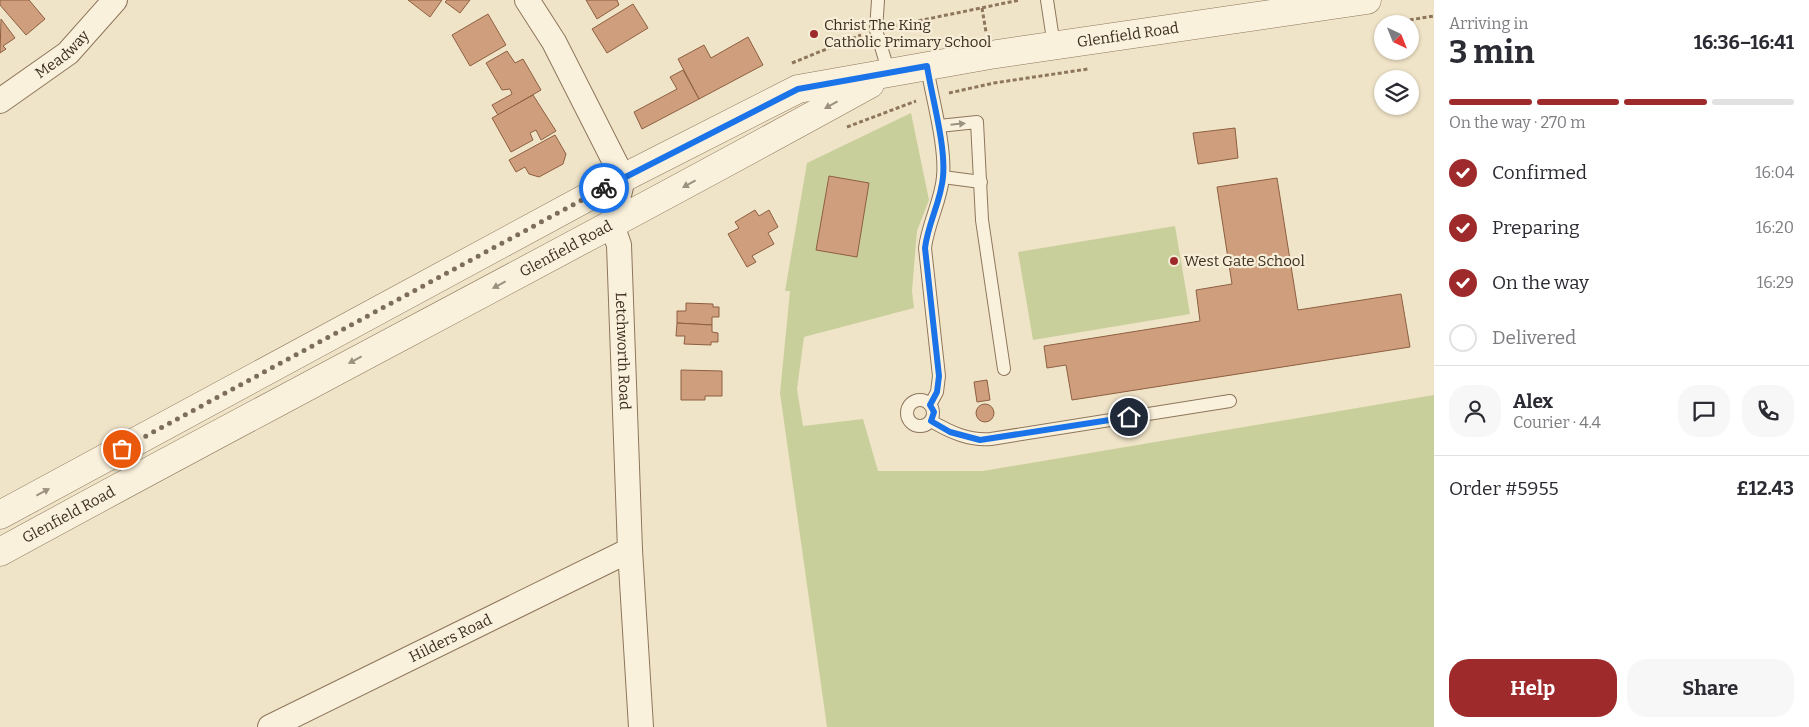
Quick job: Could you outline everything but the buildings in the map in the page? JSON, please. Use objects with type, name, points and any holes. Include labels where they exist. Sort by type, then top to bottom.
[{"type":"street","name":"Meadway","points":[[0,101],[68,53],[115,0]]},
{"type":"street","points":[[527,0],[554,42],[623,178]]},
{"type":"street","name":"Glenfield Road","points":[[0,515],[623,178],[798,89],[1054,46],[1367,0]]},
{"type":"street","name":"Glenfield Road","points":[[0,552],[242,420],[612,226],[889,73]]},
{"type":"street","name":"Letchworth Road","points":[[623,178],[612,226],[618,245],[630,550],[641,727]]},
{"type":"street","points":[[226,393],[242,420]]},
{"type":"street","name":"Hilders Road","points":[[270,727],[630,550]]},
{"type":"lane","points":[[878,0],[876,30],[889,73]]},
{"type":"lane","points":[[1047,0],[1054,46]]},
{"type":"lane","points":[[927,66],[939,126],[943,177],[927,228],[925,248],[939,376],[937,392],[930,405]]},
{"type":"lane","points":[[939,126],[977,122],[982,220],[1004,369]]},
{"type":"lane","points":[[943,177],[981,182]]},
{"type":"lane","points":[[931,421],[950,432],[980,440],[1230,400]]},
{"type":"lane","points":[[917,401],[926,401],[934,412],[931,421],[924,426],[916,426],[909,421],[907,413],[910,405],[917,401]]},
{"type":"path","points":[[1419,18],[1434,16]]},
{"type":"path","points":[[841,130],[932,96],[994,83],[1091,68]]},
{"type":"green space","points":[[911,113],[929,200],[917,231],[912,291],[914,308],[804,337],[797,389],[803,426],[863,419],[878,471],[983,471],[1434,395],[1434,727],[827,727],[780,393],[790,291],[785,291],[807,163]]},
{"type":"green space","points":[[1175,226],[1190,314],[1033,340],[1018,252]]},
{"type":"way so far","points":[[122,449],[604,188]]},
{"type":"place","name":"Christ The King Catholic Primary School","points":[[814,34]]},
{"type":"place","name":"West Gate School","points":[[1174,261]]},
{"type":"route","points":[[604,188],[798,89],[927,66],[939,126],[943,177],[927,228],[925,248],[939,376],[937,392],[930,405],[934,412],[931,421],[950,432],[980,440],[1129,417]]}]
